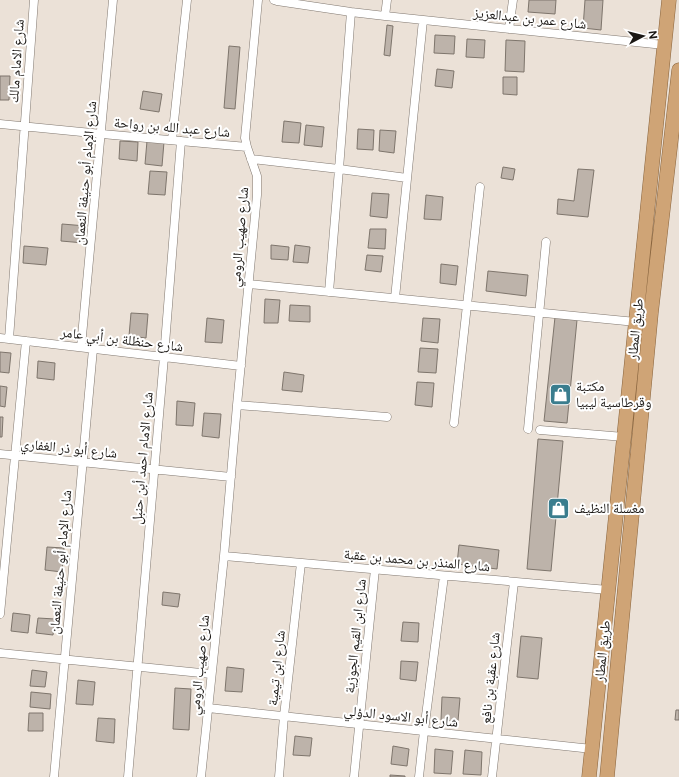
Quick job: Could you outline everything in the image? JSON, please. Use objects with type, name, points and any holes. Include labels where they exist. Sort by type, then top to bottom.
[{"type":"highway","name":"طريق المطار","points":[[589,777],[669,0]]},
{"type":"highway","name":"طريق المطار","points":[[607,777],[652,314],[679,70]]},
{"type":"street","name":"شارع الامام مالك","points":[[4,339],[24,127],[34,0]]},
{"type":"street","name":"شارع الإمام أبو حنيفة النعمان","points":[[81,348],[102,134],[113,0]]},
{"type":"street","points":[[172,140],[187,0]]},
{"type":"street","name":"شارع صهيب الرومي","points":[[201,777],[224,556],[257,195],[257,176],[245,138],[258,0]]},
{"type":"street","name":"شارع عمر بن عبدالعزيز","points":[[274,0],[385,16],[664,45]]},
{"type":"street","points":[[385,16],[387,0]]},
{"type":"street","points":[[509,29],[513,0]]},
{"type":"street","points":[[329,292],[351,12]]},
{"type":"street","points":[[395,298],[423,20]]},
{"type":"street","name":"شارع عبد الله بن رواحة","points":[[0,124],[247,147]]},
{"type":"street","name":"شارع الامام احمد أبن حنبل","points":[[128,777],[181,140]]},
{"type":"street","points":[[251,159],[407,178]]},
{"type":"street","points":[[454,423],[480,187]]},
{"type":"street","points":[[528,429],[546,242]]},
{"type":"street","points":[[249,284],[636,322]]},
{"type":"street","name":"شارع حنظلة بن أبي عامر","points":[[4,339],[241,366]]},
{"type":"street","points":[[0,614],[26,341]]},
{"type":"street","name":"شارع الإمام أبو حنيفة النعمان","points":[[54,777],[93,349]]},
{"type":"street","points":[[237,405],[387,417]]},
{"type":"street","points":[[540,430],[624,438]]},
{"type":"street","name":"شارع أبو ذر الغفاري","points":[[0,454],[231,478]]},
{"type":"street","name":"شارع المنذر بن محمد بن عقبة","points":[[224,556],[608,590]]},
{"type":"street","name":"شارع ابن تيمية","points":[[279,777],[284,716],[301,563]]},
{"type":"street","name":"شارع ابن القيم الجوزية","points":[[354,777],[375,570]]},
{"type":"street","points":[[419,777],[444,576]]},
{"type":"street","name":"شارع عقبة بن نافع","points":[[492,777],[514,582]]},
{"type":"street","points":[[0,653],[211,674]]},
{"type":"street","name":"شارع أبو الاسود الدؤلي","points":[[208,708],[592,749]]},
{"type":"building","points":[[529,0],[556,0],[555,14],[528,12]]},
{"type":"building","points":[[585,0],[603,0],[601,30],[583,28]]},
{"type":"building","points":[[387,25],[393,26],[390,56],[384,55]]},
{"type":"building","points":[[435,35],[455,36],[454,54],[434,53]]},
{"type":"building","points":[[467,39],[485,40],[484,58],[466,57]]},
{"type":"building","points":[[506,40],[525,41],[524,72],[505,71]]},
{"type":"building","points":[[229,46],[240,47],[235,109],[224,108]]},
{"type":"building","points":[[437,69],[454,71],[452,88],[435,86]]},
{"type":"building","points":[[0,76],[10,76],[9,100],[0,100]]},
{"type":"building","points":[[503,77],[517,77],[517,95],[503,94]]},
{"type":"building","points":[[143,91],[162,94],[159,112],[140,109]]},
{"type":"building","points":[[284,121],[301,123],[299,143],[282,142]]},
{"type":"building","points":[[306,125],[324,127],[322,147],[304,145]]},
{"type":"building","points":[[358,129],[374,130],[373,150],[357,149]]},
{"type":"building","points":[[380,130],[396,131],[394,153],[379,151]]},
{"type":"building","points":[[120,141],[138,142],[137,161],[119,159]]},
{"type":"building","points":[[147,141],[164,142],[162,166],[145,164]]},
{"type":"building","points":[[503,167],[515,169],[513,180],[501,178]]},
{"type":"building","points":[[578,169],[594,170],[588,217],[557,214],[558,199],[574,201]]},
{"type":"building","points":[[150,171],[167,172],[165,195],[148,194]]},
{"type":"building","points":[[372,193],[389,194],[387,218],[370,216]]},
{"type":"building","points":[[426,195],[443,197],[441,220],[424,219]]},
{"type":"building","points":[[62,224],[86,226],[84,243],[61,241]]},
{"type":"building","points":[[370,229],[386,229],[385,249],[368,248]]},
{"type":"building","points":[[271,245],[289,247],[288,260],[271,259]]},
{"type":"building","points":[[295,245],[310,247],[308,263],[293,262]]},
{"type":"building","points":[[24,246],[48,248],[46,265],[23,263]]},
{"type":"building","points":[[367,255],[383,256],[381,272],[365,270]]},
{"type":"building","points":[[441,264],[458,266],[456,285],[440,283]]},
{"type":"building","points":[[488,271],[528,275],[526,296],[486,291]]},
{"type":"building","points":[[265,299],[280,300],[278,323],[264,323]]},
{"type":"building","points":[[290,305],[310,306],[310,322],[289,321]]},
{"type":"building","points":[[131,313],[148,314],[146,338],[129,336]]},
{"type":"building","points":[[555,317],[577,320],[567,423],[544,421]]},
{"type":"building","points":[[207,318],[224,320],[222,343],[205,342]]},
{"type":"building","points":[[423,318],[440,319],[438,343],[421,341]]},
{"type":"building","points":[[420,348],[438,349],[436,373],[418,372]]},
{"type":"building","points":[[0,352],[11,353],[9,373],[0,372]]},
{"type":"building","points":[[38,361],[55,363],[54,380],[37,378]]},
{"type":"building","points":[[284,372],[304,375],[302,392],[282,390]]},
{"type":"building","points":[[417,382],[434,383],[432,407],[415,405]]},
{"type":"building","points":[[0,386],[7,387],[5,407],[0,406]]},
{"type":"building","points":[[177,401],[195,403],[193,426],[176,425]]},
{"type":"building","points":[[204,413],[221,414],[219,438],[202,436]]},
{"type":"building","points":[[0,417],[3,417],[2,437],[0,437]]},
{"type":"building","points":[[538,439],[563,441],[551,571],[527,569]]},
{"type":"building","points":[[459,545],[499,550],[497,569],[457,564]]},
{"type":"building","points":[[47,547],[64,548],[62,572],[45,570]]},
{"type":"building","points":[[163,592],[180,594],[178,607],[162,605]]},
{"type":"building","points":[[13,613],[30,615],[28,633],[11,631]]},
{"type":"building","points":[[38,618],[55,619],[53,635],[36,633]]},
{"type":"building","points":[[403,622],[419,623],[418,642],[401,641]]},
{"type":"building","points":[[521,636],[542,638],[538,679],[517,677]]},
{"type":"building","points":[[401,661],[418,662],[416,681],[400,679]]},
{"type":"building","points":[[227,667],[244,669],[242,692],[225,691]]},
{"type":"building","points":[[32,670],[47,672],[45,687],[30,686]]},
{"type":"building","points":[[78,680],[95,682],[93,705],[76,704]]},
{"type":"building","points":[[175,688],[191,689],[189,730],[173,729]]},
{"type":"building","points":[[31,692],[51,694],[50,709],[30,707]]},
{"type":"building","points":[[442,697],[460,698],[458,721],[441,720]]},
{"type":"building","points":[[676,710],[679,710],[679,720],[675,720]]},
{"type":"building","points":[[29,713],[43,713],[43,731],[28,731]]},
{"type":"building","points":[[98,718],[115,719],[114,743],[96,741]]},
{"type":"building","points":[[295,736],[312,738],[310,756],[293,755]]},
{"type":"building","points":[[393,746],[409,749],[407,766],[391,764]]},
{"type":"building","points":[[435,749],[453,751],[451,774],[434,773]]},
{"type":"building","points":[[465,750],[482,752],[481,775],[463,774]]},
{"type":"building","points":[[390,775],[405,776],[405,777],[390,777]]},
{"type":"place","name":"مكتبة وقرطاسية ليبيا","points":[[560,394]]},
{"type":"place","name":"مغسلة النظيف","points":[[559,508]]}]
